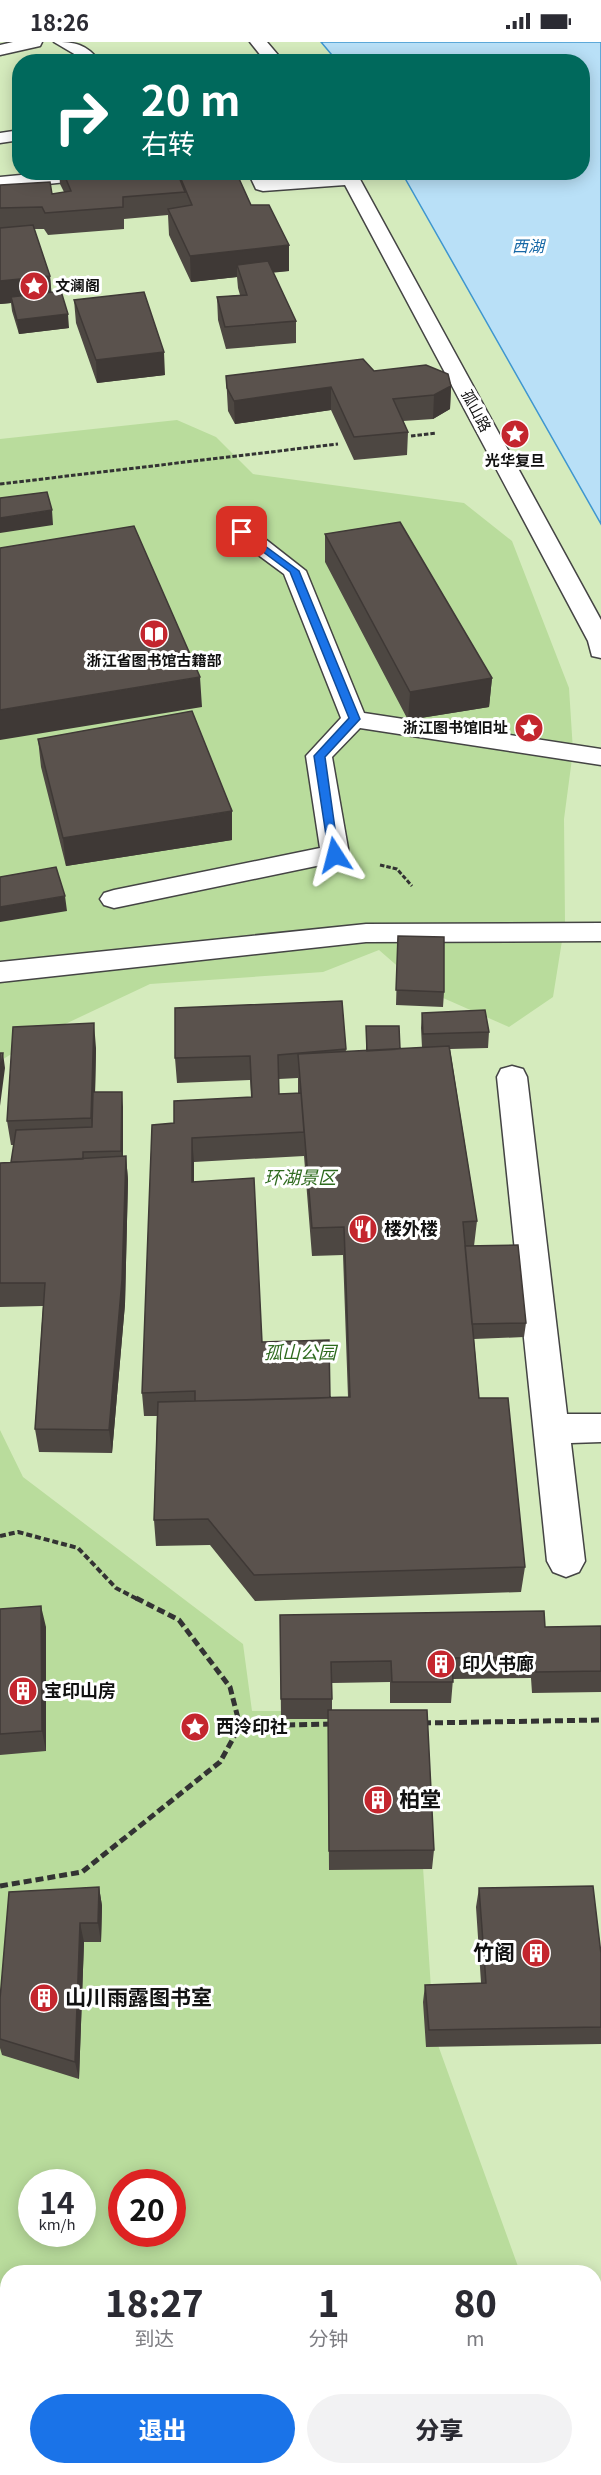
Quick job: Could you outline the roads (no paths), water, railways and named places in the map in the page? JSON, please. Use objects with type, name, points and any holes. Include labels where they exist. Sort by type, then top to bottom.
[{"type":"street","points":[[0,50],[34,42]]},
{"type":"street","points":[[62,42],[85,54]]},
{"type":"street","points":[[258,42],[269,54]]},
{"type":"street","points":[[0,183],[31,180]]},
{"type":"street","points":[[261,180],[263,185],[311,180]]},
{"type":"street","name":"孤山路","points":[[351,180],[600,640],[601,651]]},
{"type":"street","points":[[242,532],[294,571],[354,719]]},
{"type":"street","points":[[354,719],[451,732],[601,757]]},
{"type":"street","points":[[114,899],[335,855],[319,756],[354,719]]},
{"type":"street","points":[[0,972],[366,933],[451,930],[601,932]]},
{"type":"street","points":[[512,1077],[566,1561]]},
{"type":"street","points":[[552,1429],[601,1428]]},
{"type":"water","name":"西湖","points":[[321,42],[601,42],[601,524],[406,180],[590,180],[590,54],[331,54]]},
{"type":"place","name":"文澜阁","points":[[34,286]]},
{"type":"place","name":"光华复旦","points":[[515,434]]},
{"type":"place","name":"浙江省图书馆古籍部","points":[[154,634]]},
{"type":"place","name":"浙江图书馆旧址","points":[[529,728]]},
{"type":"place","name":"楼外楼","points":[[363,1229]]},
{"type":"place","name":"印人书廊","points":[[441,1664]]},
{"type":"place","name":"宝印山房","points":[[23,1691]]},
{"type":"place","name":"西泠印社","points":[[195,1727]]},
{"type":"place","name":"柏堂","points":[[378,1800]]},
{"type":"place","name":"竹阁","points":[[536,1953]]},
{"type":"place","name":"山川雨露图书室","points":[[44,1998]]},
{"type":"park label","name":"环湖景区","points":[[300,1178]]},
{"type":"park label","name":"孤山公园","points":[[300,1353]]}]
